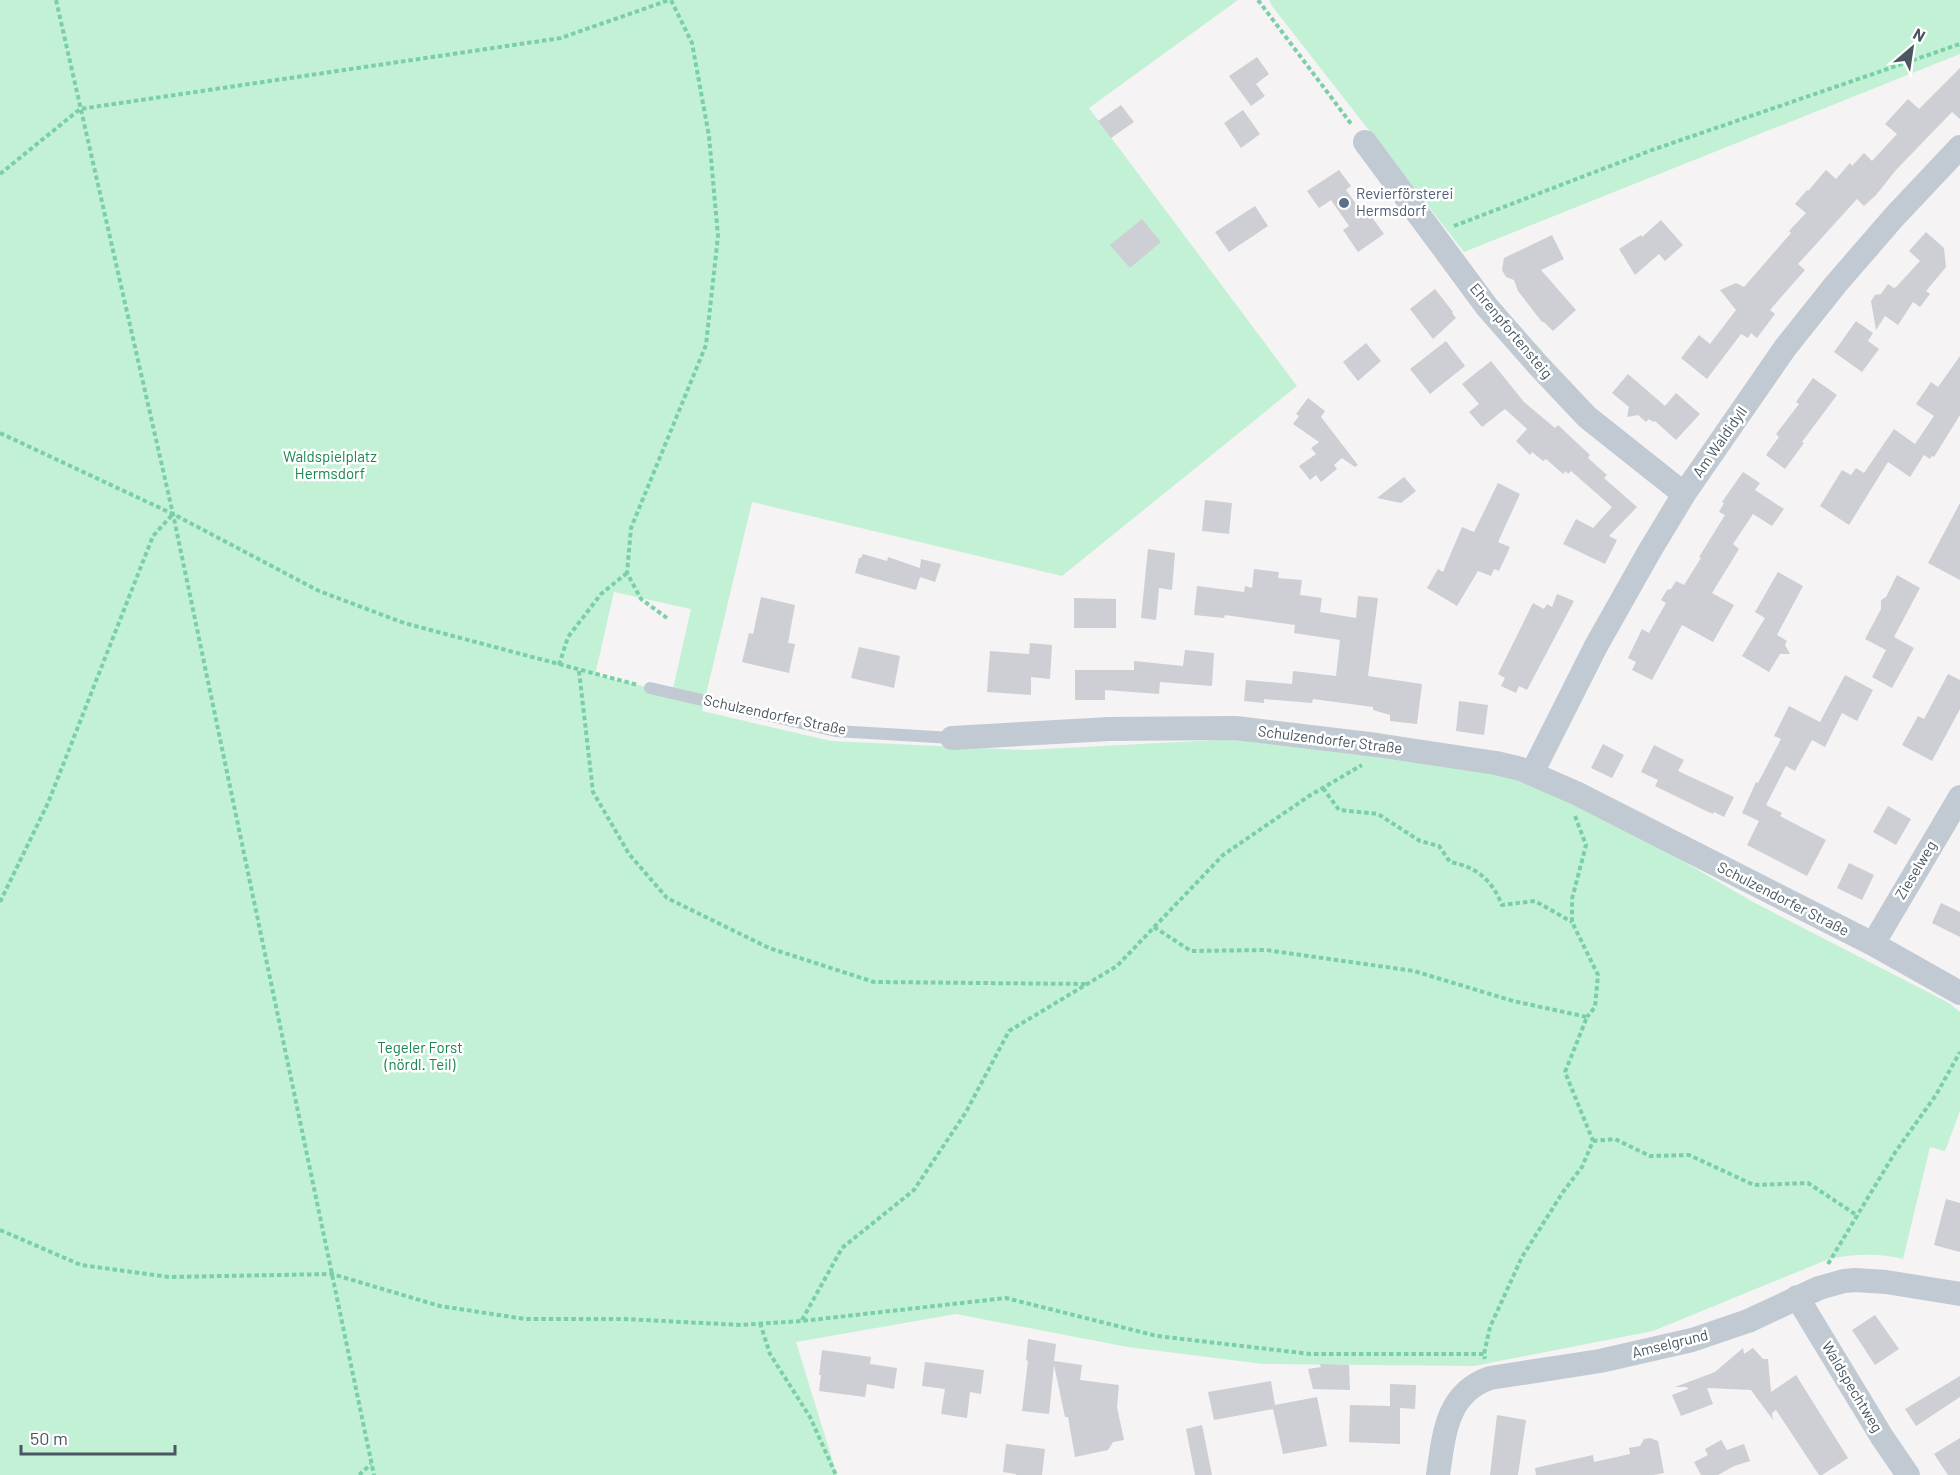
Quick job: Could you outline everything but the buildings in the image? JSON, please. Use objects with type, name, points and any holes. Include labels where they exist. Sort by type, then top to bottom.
[{"type":"street","name":"Ehrenpfortensteig","points":[[1365,142],[1487,307],[1538,365],[1596,424],[1684,494]]},
{"type":"street","name":"Am Waldidyll","points":[[1532,773],[1602,636],[1684,494],[1785,348],[1872,242],[1960,147]]},
{"type":"street","name":"Schulzendorfer Straße","points":[[952,738],[1109,729],[1235,728],[1377,745],[1496,763],[1532,773],[1576,793],[1873,944],[1960,993]]},
{"type":"street","name":"Zieselweg","points":[[1873,944],[1960,796]]},
{"type":"street","name":"Amselgrund","points":[[1437,1475],[1445,1428],[1456,1404],[1465,1391],[1490,1377],[1600,1361],[1692,1340],[1748,1321],[1808,1293],[1844,1281],[1867,1280],[1960,1294]]},
{"type":"street","name":"Waldspechtweg","points":[[1808,1293],[1882,1437],[1908,1475]]},
{"type":"lane","name":"Schulzendorfer Straße","points":[[650,688],[836,731],[952,738]]},
{"type":"path","points":[[56,0],[173,514],[374,1475]]},
{"type":"path","points":[[0,174],[80,109],[561,38],[670,0],[692,43],[709,135],[718,236],[706,345],[631,528],[627,573],[641,599],[667,618]]},
{"type":"path","points":[[1259,0],[1365,142]]},
{"type":"path","points":[[1433,234],[1652,150],[1960,44]]},
{"type":"path","points":[[0,433],[173,514],[319,591],[404,623],[650,688]]},
{"type":"path","points":[[0,902],[48,803],[153,536],[173,514]]},
{"type":"path","points":[[559,665],[568,637],[601,594],[627,573]]},
{"type":"path","points":[[579,671],[594,792],[629,854],[667,898],[769,948],[874,982],[1089,984]]},
{"type":"path","points":[[802,1321],[842,1248],[914,1190],[966,1112],[1008,1031],[1117,966],[1223,855],[1323,788],[1364,764],[1377,745]]},
{"type":"path","points":[[1323,788],[1339,810],[1378,814],[1420,841],[1438,846],[1450,862],[1468,865],[1495,888],[1502,905],[1535,901],[1572,922]]},
{"type":"path","points":[[1490,1377],[1484,1354],[1490,1327],[1522,1257],[1563,1192],[1582,1167],[1593,1141],[1565,1072],[1587,1017],[1595,1007],[1598,975],[1572,922],[1572,899],[1586,845],[1575,819],[1576,793]]},
{"type":"path","points":[[1154,927],[1191,951],[1266,950],[1414,971],[1513,1001],[1587,1017]]},
{"type":"path","points":[[1808,1293],[1858,1216],[1896,1151],[1936,1095],[1960,1052]]},
{"type":"path","points":[[1593,1141],[1615,1139],[1650,1156],[1689,1155],[1754,1185],[1809,1183],[1858,1216]]},
{"type":"path","points":[[0,1230],[81,1266],[169,1277],[332,1274],[440,1306],[525,1318],[625,1319],[741,1325],[802,1321],[1006,1298],[1157,1336],[1310,1354],[1484,1354]]},
{"type":"path","points":[[760,1323],[770,1354],[810,1418],[836,1475]]},
{"type":"path","points":[[358,1475],[372,1463]]},
{"type":"green space","name":"Tegeler Forst (nördl. Teil)","points":[[0,0],[1238,0],[1089,108],[1297,386],[1062,576],[752,502],[702,711],[831,741],[1026,750],[1236,739],[1503,772],[1583,803],[1753,902],[1949,1003],[1960,1012],[1960,1111],[1945,1151],[1930,1147],[1903,1259],[1866,1255],[1829,1259],[1653,1331],[1474,1366],[1263,1364],[1128,1347],[956,1314],[796,1342],[837,1475],[0,1475]],"holes":[[[614,592],[691,609],[672,693],[595,675]]]},
{"type":"green space","points":[[1269,0],[1960,0],[1960,54],[1464,252]]},
{"type":"place","name":"Revierförsterei Hermsdorf","points":[[1344,203]]},
{"type":"park label","name":"Waldspielplatz Hermsdorf","points":[[330,466]]}]
